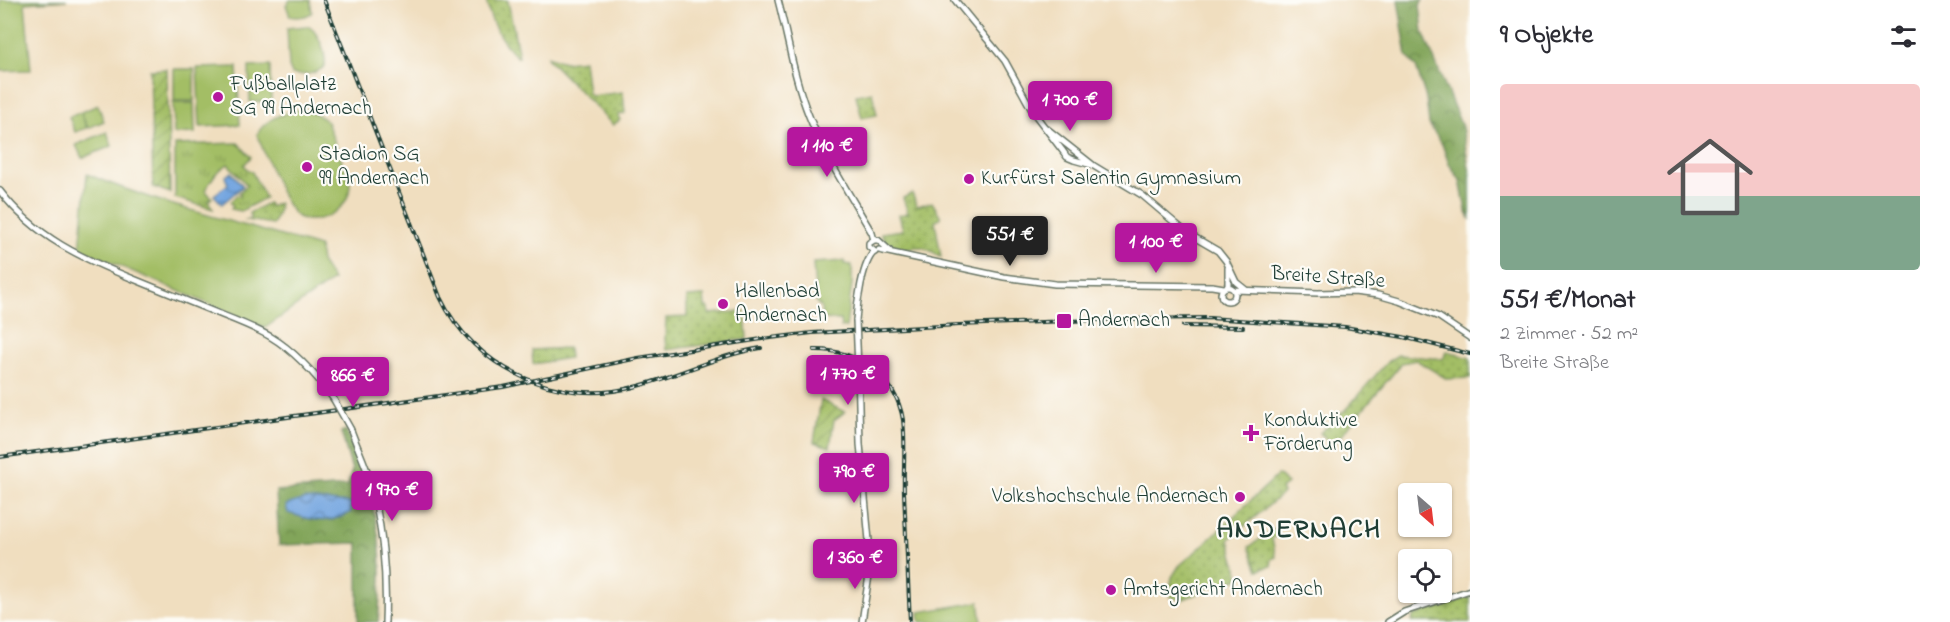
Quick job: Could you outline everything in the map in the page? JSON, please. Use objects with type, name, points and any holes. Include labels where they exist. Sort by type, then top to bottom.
[{"type":"street","points":[[778,0],[796,78],[809,118],[874,240],[878,240],[876,249],[865,264],[856,320],[861,451],[872,562],[862,622]]},
{"type":"street","points":[[955,0],[1005,61],[1033,112],[1067,157],[1094,166]]},
{"type":"street","points":[[1046,128],[1094,166],[1142,195],[1188,234],[1212,246],[1222,255],[1236,282],[1246,290]]},
{"type":"street","points":[[1062,150],[1068,146]]},
{"type":"street","points":[[0,191],[44,236],[70,252],[270,337],[305,366],[333,398],[351,430],[370,480],[380,520],[385,556],[385,622]]},
{"type":"street","points":[[874,240],[869,243],[876,249]]},
{"type":"street","name":"Breite Straße","points":[[876,249],[1004,277],[1054,284],[1202,287],[1307,293],[1354,292],[1378,295],[1400,300],[1439,317],[1470,338]]},
{"type":"street","points":[[1229,269],[1229,290]]},
{"type":"street","points":[[1388,622],[1404,612],[1470,590]]},
{"type":"green space","points":[[0,0],[67,0],[25,3],[31,70],[0,71]]},
{"type":"green space","points":[[290,0],[310,0],[312,12],[302,17],[290,16],[286,5]]},
{"type":"green space","points":[[486,0],[508,1],[519,57],[501,38]]},
{"type":"green space","points":[[1398,0],[1423,0],[1420,5],[1423,32],[1462,127],[1470,175],[1470,218],[1466,211],[1460,180],[1449,164],[1442,144],[1429,124],[1426,98],[1416,67],[1407,56]]},
{"type":"green space","points":[[307,26],[315,32],[321,43],[325,66],[309,74],[292,74],[289,67],[287,28]]},
{"type":"green space","points":[[547,56],[564,62],[584,60],[588,93],[591,96],[623,92],[625,113],[618,115],[620,120],[613,125]]},
{"type":"green space","name":"Fußballplatz SG 99 Andernach","points":[[270,66],[271,101],[250,102],[249,67]]},
{"type":"green space","name":"Fußballplatz SG 99 Andernach","points":[[237,67],[240,125],[200,127],[197,68]]},
{"type":"green space","points":[[167,69],[170,193],[153,187],[150,70]]},
{"type":"green space","points":[[174,69],[194,69],[194,101],[174,101]]},
{"type":"green space","points":[[872,92],[877,115],[862,118],[856,95]]},
{"type":"green space","points":[[173,103],[194,103],[195,133],[174,134]]},
{"type":"green space","points":[[98,105],[104,121],[88,128],[81,114],[87,128],[75,132],[69,117]]},
{"type":"green space","name":"Stadion SG 99 Andernach","points":[[304,109],[317,114],[327,122],[350,183],[344,204],[333,213],[316,220],[302,219],[292,212],[275,179],[257,135],[271,120]]},
{"type":"green space","points":[[107,132],[112,146],[82,158],[76,145]]},
{"type":"green space","points":[[238,143],[251,157],[244,165],[252,172],[265,198],[241,211],[231,209],[233,205],[230,202],[237,195],[240,197],[239,193],[247,185],[228,164],[216,173],[205,190],[212,198],[208,201],[213,209],[175,198],[175,145]]},
{"type":"green space","points":[[87,174],[144,196],[319,247],[321,262],[333,280],[265,328],[80,249]]},
{"type":"green space","points":[[912,193],[917,206],[932,202],[941,217],[935,221],[941,257],[922,247],[902,252],[887,245],[881,233],[903,230],[899,215],[908,213],[903,198]]},
{"type":"green space","points":[[268,203],[270,207],[279,203],[273,224],[246,220],[251,218],[249,213]]},
{"type":"green space","points":[[844,261],[844,264],[852,265],[852,284],[846,327],[841,327],[840,320],[822,319],[821,307],[816,302],[813,263]]},
{"type":"green space","points":[[704,296],[705,307],[708,307],[709,314],[745,311],[747,339],[666,350],[666,318],[687,317],[687,297]]},
{"type":"green space","points":[[568,348],[569,358],[533,364],[532,350]]},
{"type":"green space","points":[[1447,351],[1470,358],[1470,378],[1447,379],[1416,360],[1402,363],[1333,445],[1320,433],[1346,409],[1388,361],[1398,355],[1443,359]]},
{"type":"green space","points":[[821,400],[845,412],[834,420],[830,447],[814,442]]},
{"type":"green space","points":[[346,430],[366,483],[379,537],[381,575],[378,622],[358,622],[358,543],[279,545],[276,491],[348,486],[352,470],[341,432]]},
{"type":"green space","points":[[1278,475],[1287,484],[1281,489],[1283,493],[1229,540],[1240,578],[1208,588],[1181,600],[1170,597],[1172,577],[1179,566]]},
{"type":"green space","points":[[1276,528],[1278,534],[1272,539],[1276,557],[1272,559],[1271,566],[1258,570],[1249,547]]},
{"type":"green space","points":[[1470,597],[1470,622],[1412,622],[1413,616]]},
{"type":"green space","points":[[979,602],[982,622],[920,622],[919,612]]},
{"type":"water","points":[[231,172],[243,186],[222,204],[214,195],[228,184],[225,177]]},
{"type":"water","points":[[305,499],[351,503],[351,512],[327,520],[288,513],[286,505]]},
{"type":"railway","points":[[324,0],[440,297],[455,322],[474,344],[496,362],[521,376],[548,386],[576,392],[605,392],[650,383],[729,356],[761,348]]},
{"type":"railway","points":[[0,457],[503,387],[638,358],[812,333],[959,325],[1209,318],[1345,327],[1403,337],[1470,354]]},
{"type":"railway","points":[[1183,326],[1243,327]]},
{"type":"railway","points":[[814,350],[845,354],[872,368],[883,378],[899,404],[904,429],[904,493],[910,622]]},
{"type":"place","name":"Fußballplatz SG 99 Andernach","points":[[218,97]]},
{"type":"place","name":"Stadion SG 99 Andernach","points":[[307,167]]},
{"type":"place","name":"Kurfürst Salentin Gymnasium","points":[[969,179]]},
{"type":"place","name":"Hallenbad Andernach","points":[[723,304]]},
{"type":"place","name":"Andernach","points":[[1064,321]]},
{"type":"place","name":"Konduktive Förderung","points":[[1251,433]]},
{"type":"place","name":"Volkshochschule Andernach","points":[[1240,497]]},
{"type":"place","name":"Amtsgericht Andernach","points":[[1111,590]]},
{"type":"district","name":"ANDERNACH","points":[[1299,530]]}]
